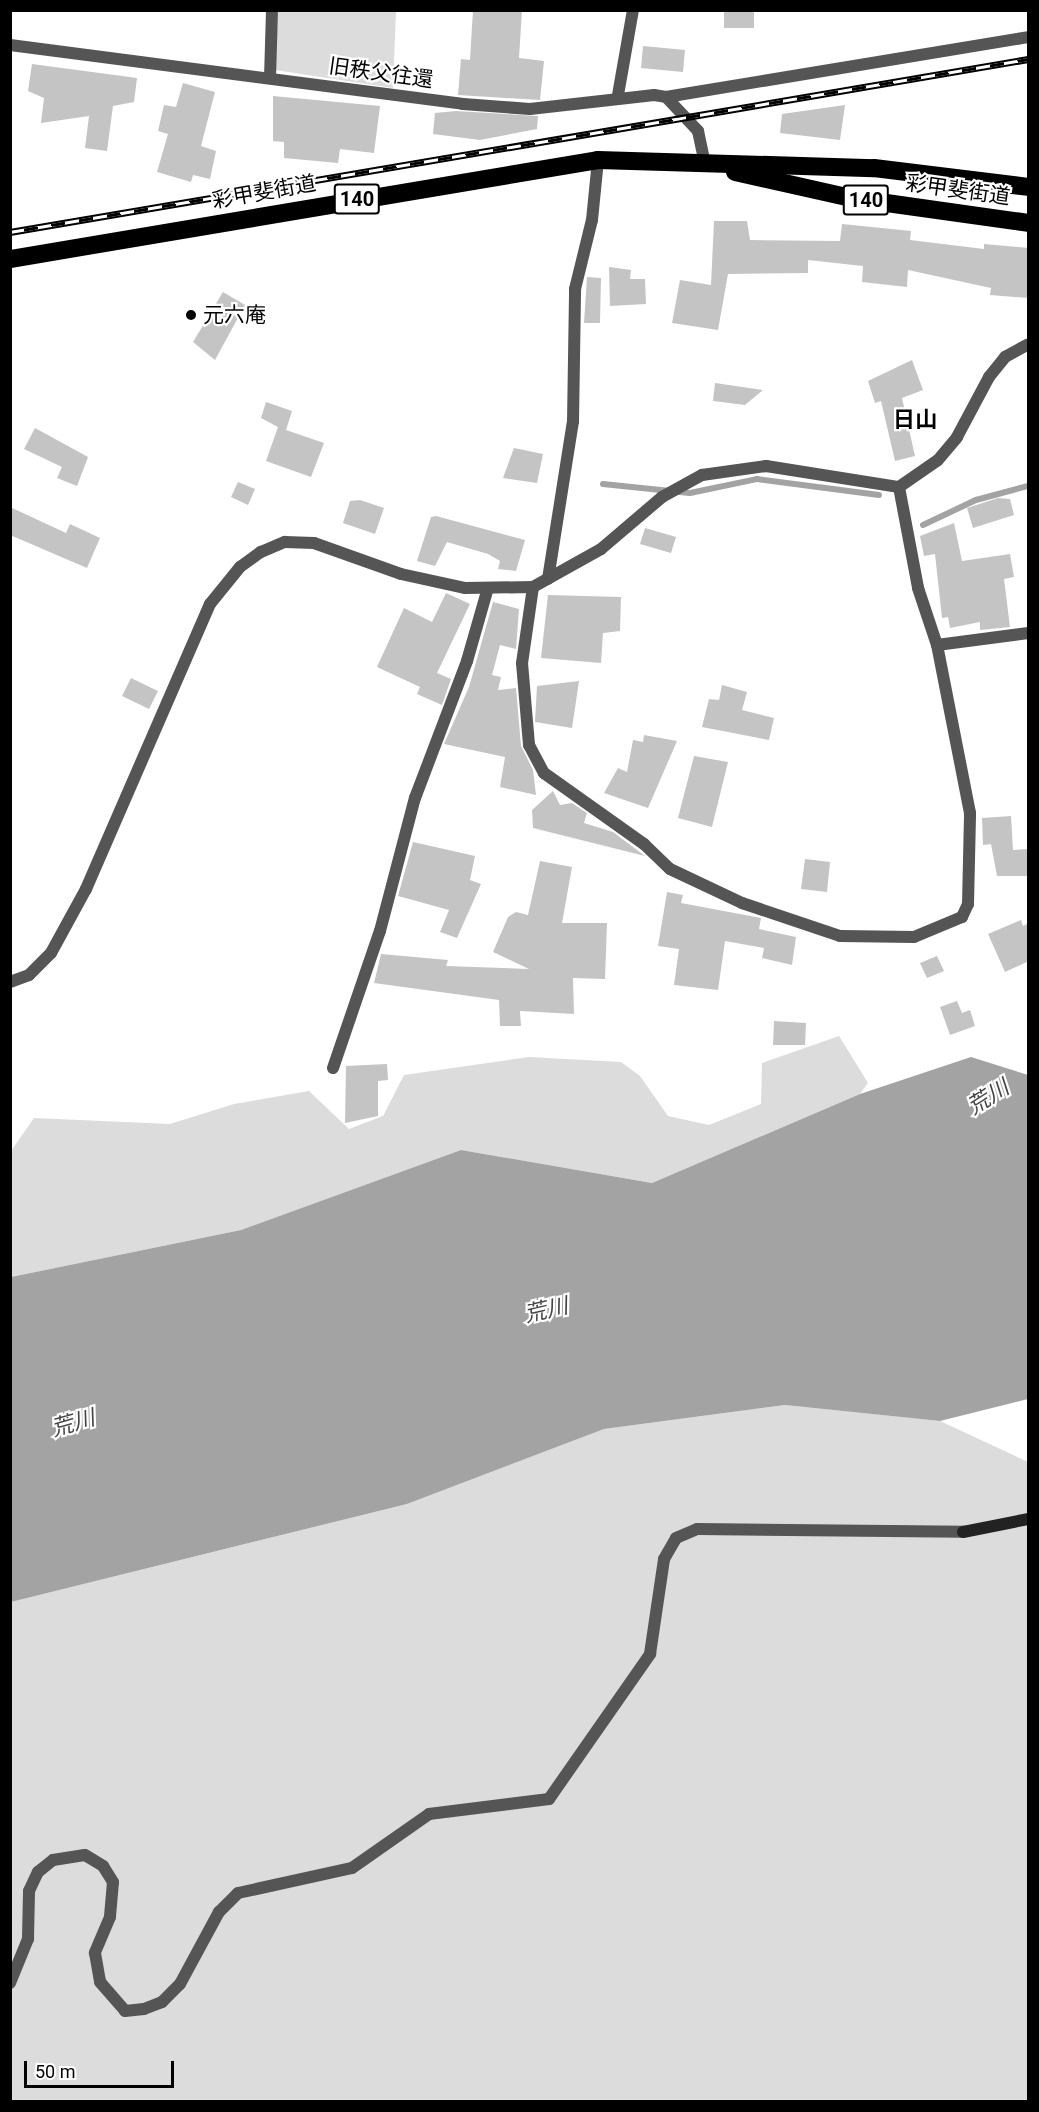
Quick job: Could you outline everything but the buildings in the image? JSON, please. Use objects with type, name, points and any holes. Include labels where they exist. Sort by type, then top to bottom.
[{"type":"highway","name":"彩甲斐街道","points":[[10,258],[598,160],[705,165],[874,168],[1029,187]]},
{"type":"highway","name":"彩甲斐街道","points":[[705,165],[851,198],[1029,223]]},
{"type":"street","points":[[270,78],[272,10]]},
{"type":"street","points":[[618,95],[633,10]]},
{"type":"street","name":"旧秩父往還","points":[[10,45],[530,109],[618,95],[666,97],[1029,37]]},
{"type":"street","points":[[666,97],[698,131],[705,165]]},
{"type":"street","points":[[548,579],[573,422],[575,289],[592,220],[598,160]]},
{"type":"street","points":[[10,982],[29,975],[51,953],[81,898],[210,604],[240,567],[285,542],[314,543],[401,574],[488,588],[532,587],[601,549],[683,484],[720,471],[766,466],[899,487],[938,460],[957,437],[989,377],[1005,357],[1029,344]]},
{"type":"street","points":[[532,587],[522,663],[529,745],[544,773],[679,874],[742,903],[840,936],[914,937],[962,917],[968,904],[970,813],[937,645],[918,588],[899,487]]},
{"type":"street","points":[[333,1068],[380,931],[415,798],[467,661],[488,588]]},
{"type":"street","points":[[937,645],[1029,633]]},
{"type":"street","points":[[10,1983],[28,1939],[29,1891],[38,1872],[52,1860],[85,1855],[103,1866],[113,1882],[110,1917],[96,1953],[100,1982],[126,2011],[144,2009],[162,2002],[180,1984],[219,1912],[238,1893],[352,1868],[429,1814],[549,1799],[650,1654],[664,1559],[676,1538],[697,1529],[963,1532],[1029,1520]]},
{"type":"shaded area","points":[[278,11],[396,11],[393,88],[275,70]]},
{"type":"shaded area","points":[[839,1036],[868,1083],[860,1094],[652,1183],[461,1150],[241,1230],[11,1277],[11,1151],[34,1118],[170,1124],[234,1104],[309,1091],[349,1129],[383,1116],[404,1075],[529,1057],[621,1062],[640,1076],[668,1116],[709,1125],[761,1104],[762,1063]]},
{"type":"shaded area","points":[[785,1405],[940,1421],[1028,1462],[1028,2101],[11,2102],[11,1602],[407,1504],[604,1429]]},
{"type":"water","name":"荒川","points":[[971,1057],[1028,1075],[1028,1399],[940,1421],[785,1405],[604,1429],[407,1504],[11,1602],[11,1277],[241,1230],[461,1150],[652,1183],[860,1094]]},
{"type":"waterway","points":[[603,484],[690,493],[757,479],[879,495]]},
{"type":"waterway","points":[[923,525],[976,500],[1028,486]]},
{"type":"railway","points":[[10,232],[1028,59]]},
{"type":"place","name":"元六庵","points":[[191,315]]},
{"type":"district","name":"日山","points":[[915,420]]}]
